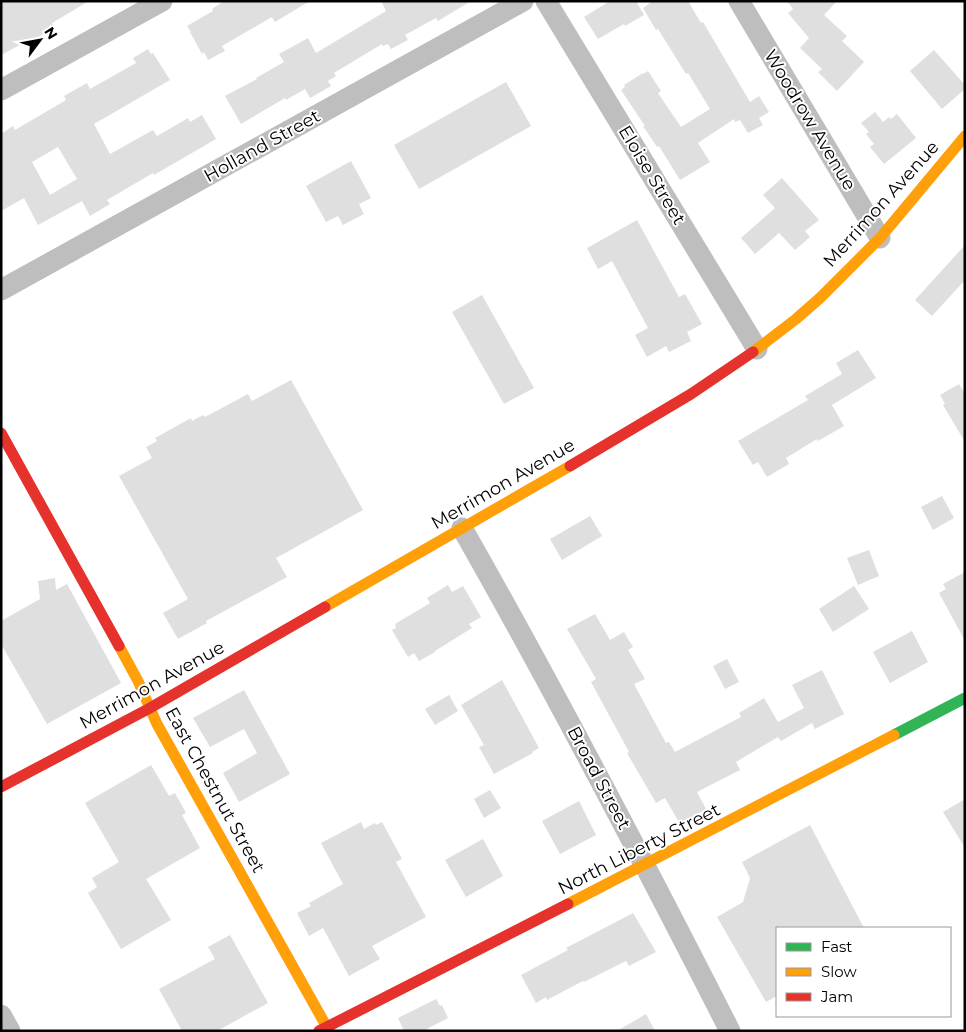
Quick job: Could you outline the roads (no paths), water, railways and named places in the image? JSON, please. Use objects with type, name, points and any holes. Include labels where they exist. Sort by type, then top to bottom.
[{"type":"street","points":[[1,90],[162,1]]},
{"type":"street","name":"Holland Street","points":[[1,290],[523,1]]},
{"type":"street","name":"Eloise Street","points":[[546,1],[757,349]]},
{"type":"street","name":"Woodrow Avenue","points":[[739,1],[880,238]]},
{"type":"street","name":"Merrimon Avenue","points":[[1,787],[150,708],[691,394],[757,349],[820,298],[880,238],[965,136]]},
{"type":"street","name":"East Chestnut Street","points":[[1,433],[138,681],[157,724],[325,1029]]},
{"type":"street","name":"Broad Street","points":[[462,528],[646,865],[730,1031]]},
{"type":"street","name":"North Liberty Street","points":[[325,1029],[646,865],[965,698]]},
{"type":"street","points":[[1,1015],[10,1031]]}]
